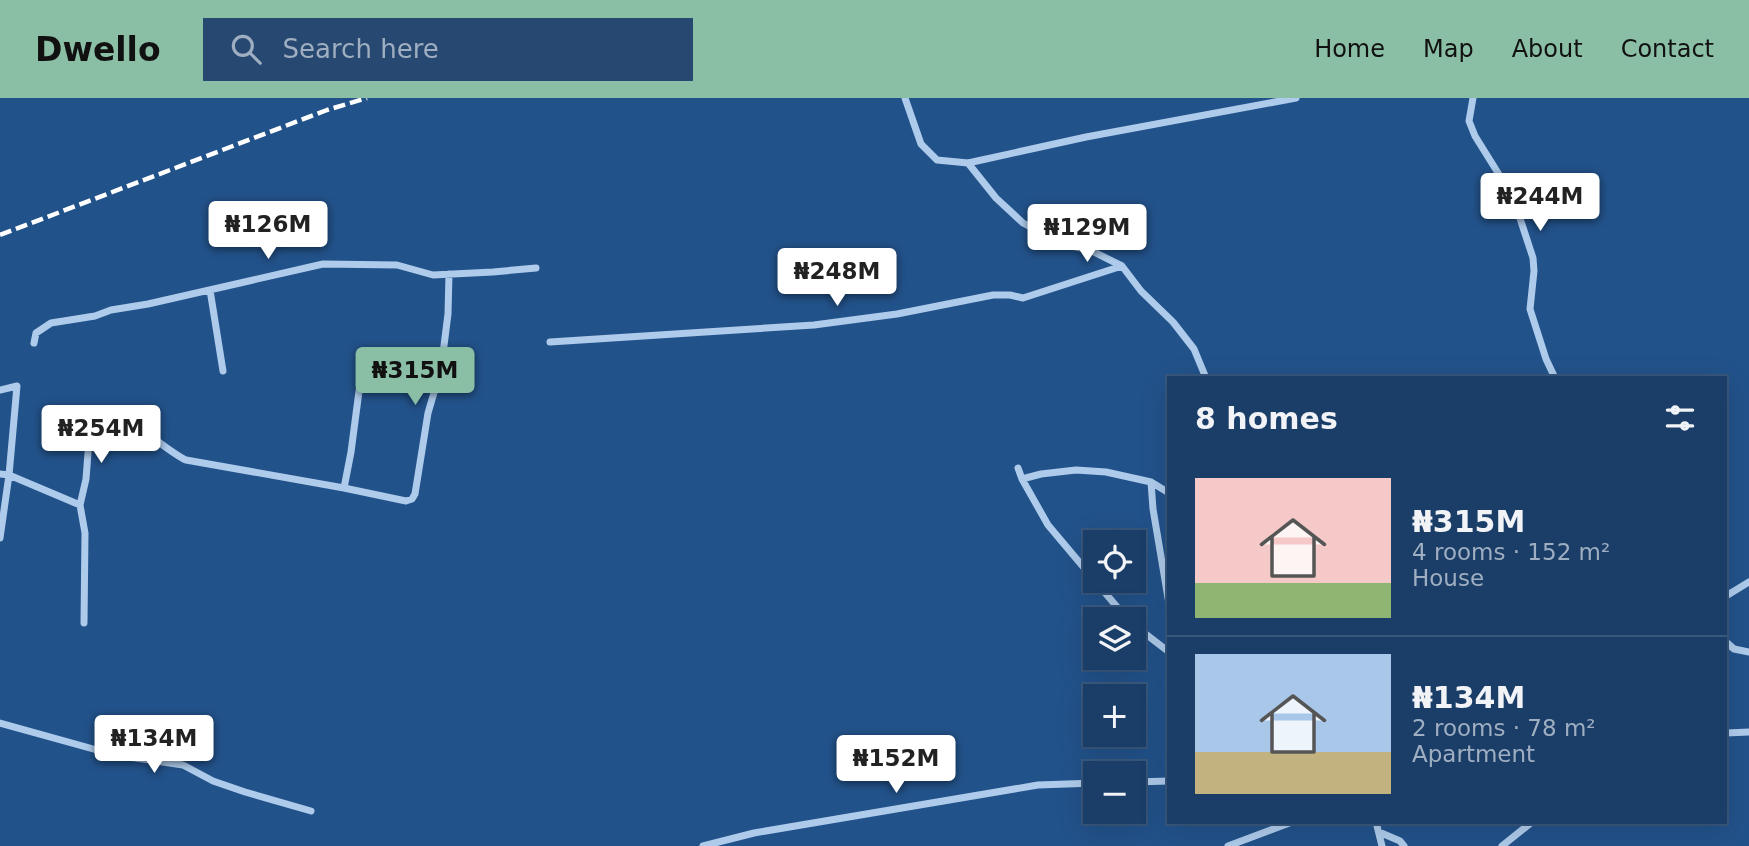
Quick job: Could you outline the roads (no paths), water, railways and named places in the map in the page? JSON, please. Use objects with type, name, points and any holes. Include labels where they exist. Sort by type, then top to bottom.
[{"type":"street","points":[[905,98],[921,144],[937,159],[968,163],[1086,137],[1296,98]]},
{"type":"street","points":[[1472,98],[1469,121],[1475,136],[1513,197],[1533,258],[1530,309],[1554,376]]},
{"type":"street","points":[[968,163],[996,198],[1023,223],[1062,244],[1090,250],[1122,266],[1194,349],[1205,376]]},
{"type":"street","points":[[34,343],[36,333],[51,323],[85,318],[323,264],[397,265],[433,275],[536,268]]},
{"type":"street","points":[[550,342],[828,324],[993,295],[1023,298],[1122,266]]},
{"type":"street","points":[[85,623],[85,533],[80,505],[86,479],[89,440],[103,417],[116,416],[130,422],[169,452],[186,460],[406,501],[412,499],[428,413],[441,369],[449,274]]},
{"type":"street","points":[[210,290],[222,371]]},
{"type":"street","points":[[344,488],[360,376]]},
{"type":"street","points":[[0,390],[17,386],[0,538]]},
{"type":"street","points":[[1018,468],[1048,525],[1117,607]]},
{"type":"street","points":[[1022,480],[1041,474],[1076,470],[1106,472],[1151,482],[1167,492]]},
{"type":"street","points":[[0,474],[9,475],[80,505]]},
{"type":"street","points":[[1151,482],[1167,592]]},
{"type":"street","points":[[1727,595],[1749,582]]},
{"type":"street","points":[[1146,634],[1167,650]]},
{"type":"street","points":[[1727,643],[1734,649],[1749,652]]},
{"type":"street","points":[[0,723],[115,755],[183,765],[245,792],[311,811]]},
{"type":"street","points":[[1727,733],[1749,732]]},
{"type":"street","points":[[1146,782],[1167,781]]},
{"type":"street","points":[[703,846],[754,833],[1038,785],[1083,783]]},
{"type":"street","points":[[1228,846],[1287,824]]},
{"type":"street","points":[[1376,824],[1382,846]]},
{"type":"street","points":[[1502,846],[1530,824]]},
{"type":"street","points":[[1378,832],[1400,841],[1404,846]]},
{"type":"railway","points":[[0,235],[327,110],[367,98]]}]
